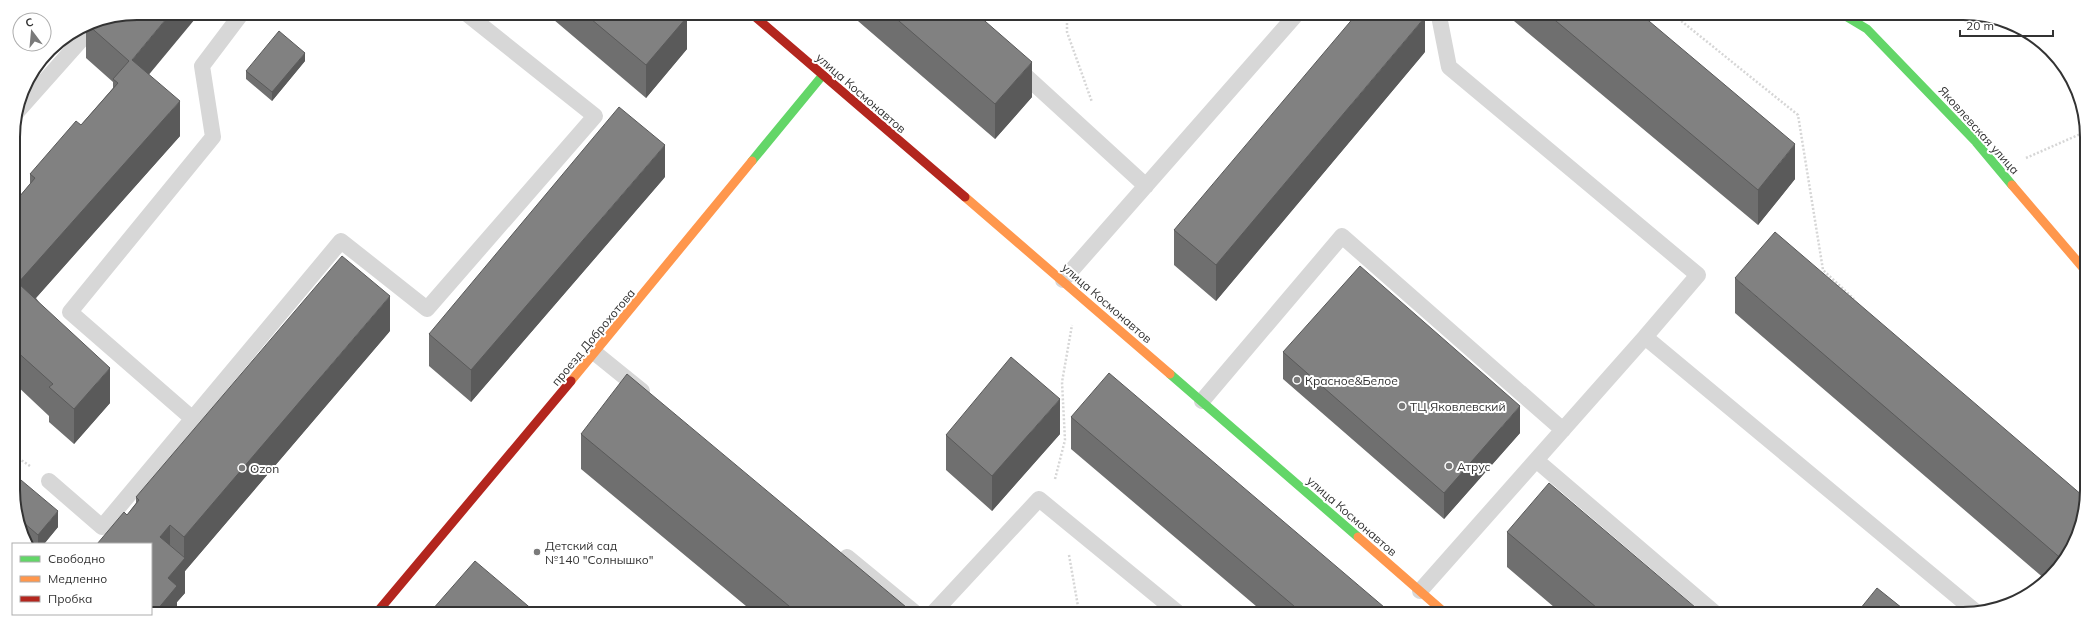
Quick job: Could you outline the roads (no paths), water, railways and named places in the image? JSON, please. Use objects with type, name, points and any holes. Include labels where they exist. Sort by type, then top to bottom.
[{"type":"street","name":"улица Космонавтов","points":[[759,20],[822,76],[1063,280],[1438,607]]},
{"type":"street","name":"Яковлевская улица","points":[[1855,20],[1867,29],[1976,142],[2080,264]]},
{"type":"street","name":"проезд Доброхотова","points":[[382,607],[596,353],[822,76]]},
{"type":"lane","points":[[194,420],[70,312],[213,137],[202,66],[237,20]]},
{"type":"lane","points":[[50,480],[102,527],[194,420],[342,241],[427,309],[595,116],[475,20]]},
{"type":"lane","points":[[1063,280],[1291,20]]},
{"type":"lane","points":[[1420,591],[1698,275],[1449,67],[1440,20]]},
{"type":"lane","points":[[25,103],[90,30]]},
{"type":"lane","points":[[1004,57],[1146,186]]},
{"type":"lane","points":[[1202,401],[1342,236],[1563,430]]},
{"type":"lane","points":[[1645,337],[1970,607]]},
{"type":"lane","points":[[596,353],[657,403]]},
{"type":"lane","points":[[1536,460],[1708,607]]},
{"type":"lane","points":[[939,607],[1039,499],[1171,607]]},
{"type":"lane","points":[[834,547],[908,607]]},
{"type":"place","name":"Красное&Белое","points":[[1297,380]]},
{"type":"place","name":"ТЦ Яковлевский","points":[[1402,406]]},
{"type":"place","name":"Атрус","points":[[1449,466]]},
{"type":"place","name":"Ozon","points":[[242,468]]},
{"type":"place","name":"Детский сад №140 \"Солнышко\"","points":[[537,552]]}]
